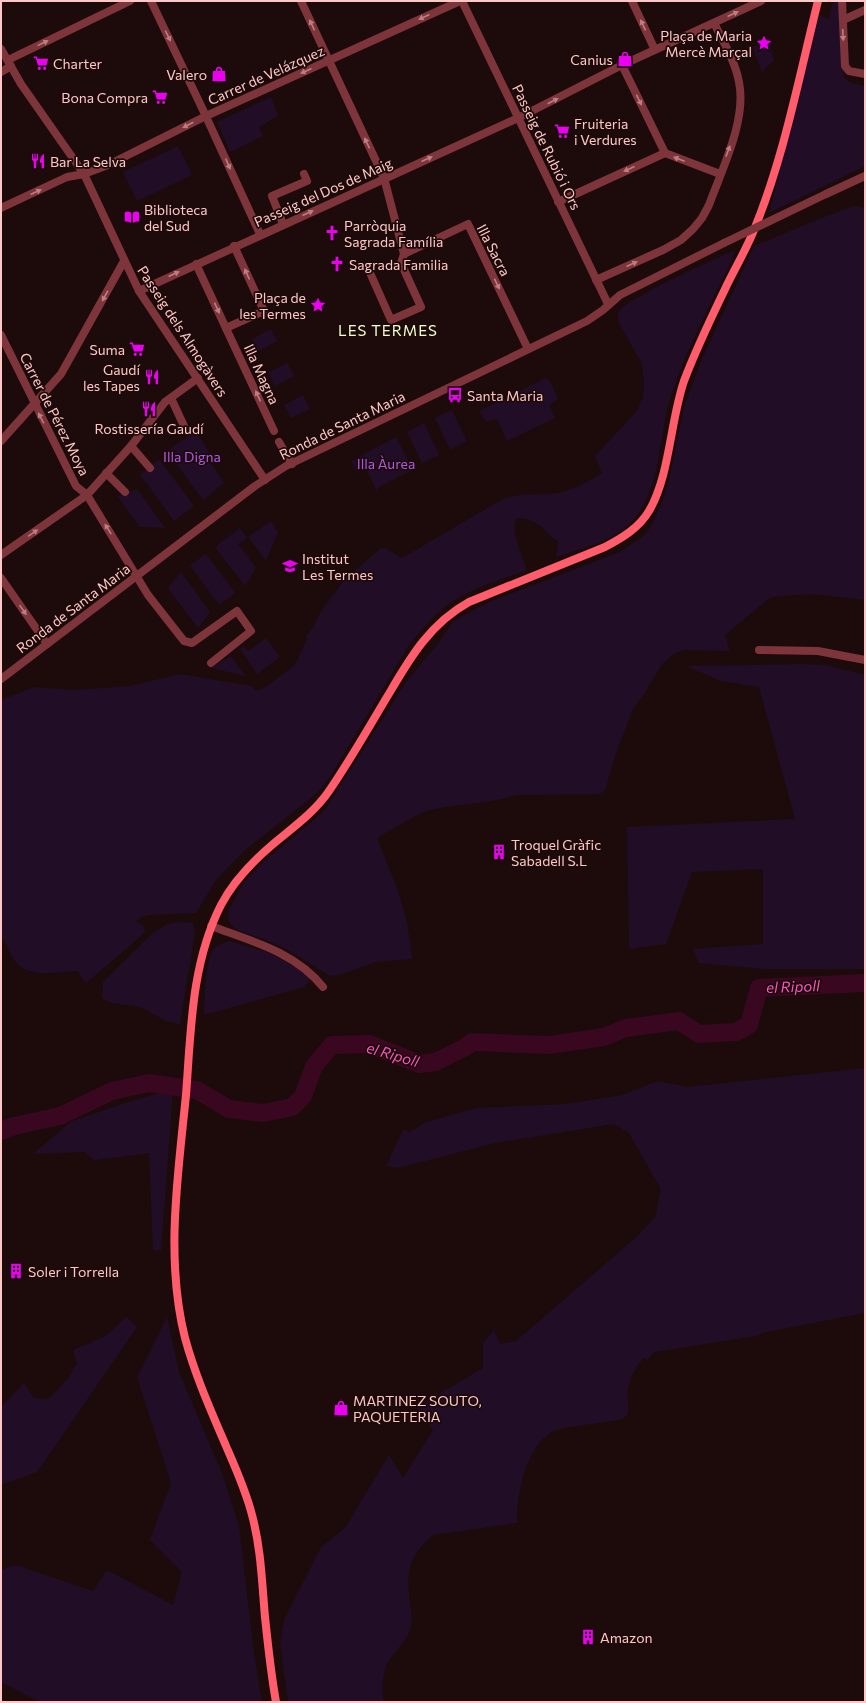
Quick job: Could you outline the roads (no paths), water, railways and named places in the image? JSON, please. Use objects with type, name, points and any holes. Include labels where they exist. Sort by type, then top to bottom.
[{"type":"main road","points":[[276,1702],[270,1668],[259,1552],[252,1514],[238,1472],[196,1373],[181,1321],[176,1283],[174,1251],[179,1164],[196,984],[201,956],[211,926],[228,893],[243,873],[268,848],[301,821],[323,799],[414,651],[440,622],[469,602],[606,547],[624,537],[638,526],[648,512],[660,486],[675,410],[684,380],[714,312],[753,232],[766,198],[782,143],[818,1]]},
{"type":"street","points":[[1,72],[10,63],[130,1]]},
{"type":"street","points":[[151,1],[260,234]]},
{"type":"street","points":[[301,1],[384,178],[404,254],[402,263],[421,307],[392,320],[371,275]]},
{"type":"street","name":"Carrer de Velázquez","points":[[1,208],[67,177],[84,174],[108,165],[206,116],[461,1]]},
{"type":"street","name":"Passeig de Rubió i Ors","points":[[461,1],[608,304]]},
{"type":"street","points":[[632,1],[655,50]]},
{"type":"street","name":"Passeig del Dos de Maig","points":[[138,290],[518,118],[622,65],[761,1]]},
{"type":"street","points":[[842,1],[847,69],[849,71],[865,74]]},
{"type":"street","points":[[843,20],[865,10]]},
{"type":"street","points":[[596,280],[681,240],[702,218],[739,122],[741,102],[739,81],[731,58],[714,23]]},
{"type":"street","name":"Passeig dels Almogàvers","points":[[1,49],[21,84],[84,174],[138,290],[266,480]]},
{"type":"street","points":[[622,65],[665,153],[720,174]]},
{"type":"street","points":[[558,202],[665,153]]},
{"type":"street","points":[[283,224],[272,196],[307,181],[304,174]]},
{"type":"street","name":"Ronda de Santa Maria","points":[[1,679],[266,480],[292,464],[587,321],[603,310],[620,294],[865,176]]},
{"type":"street","name":"Illa Sacra","points":[[404,254],[468,224],[528,349]]},
{"type":"street","points":[[226,328],[264,311],[234,246]]},
{"type":"street","points":[[1,441],[61,374],[124,262]]},
{"type":"street","name":"Illa Magna","points":[[196,264],[274,431]]},
{"type":"street","name":"Carrer de Pérez Moya","points":[[1,338],[76,486],[87,495],[148,595],[184,641],[192,643],[238,611],[251,631],[211,663]]},
{"type":"street","points":[[1,555],[87,495],[131,446],[166,402],[198,378]]},
{"type":"street","points":[[171,398],[184,426]]},
{"type":"street","points":[[279,442],[292,464]]},
{"type":"street","points":[[131,446],[150,468]]},
{"type":"street","points":[[106,473],[125,492]]},
{"type":"street","points":[[1,578],[47,644]]},
{"type":"street","points":[[758,650],[818,651],[865,660]]},
{"type":"street","points":[[211,926],[283,954],[306,969],[323,987]]},
{"type":"waterway","name":"el Ripoll","points":[[1,1131],[14,1126],[60,1116],[112,1091],[149,1083],[197,1090],[229,1109],[263,1113],[292,1107],[303,1096],[314,1066],[332,1045],[369,1044],[420,1064],[435,1062],[464,1048],[472,1042],[549,1045],[604,1037],[626,1028],[679,1021],[699,1034],[736,1032],[749,1025],[759,988],[865,983]]},
{"type":"place","name":"Plaça de Maria Mercè Marçal","points":[[764,43]]},
{"type":"place","name":"Canius","points":[[625,59]]},
{"type":"place","name":"Charter","points":[[41,63]]},
{"type":"place","name":"Valero","points":[[219,74]]},
{"type":"place","name":"Bona Compra","points":[[160,97]]},
{"type":"place","name":"Fruiteria i Verdures","points":[[562,131]]},
{"type":"place","name":"Bar La Selva","points":[[38,161]]},
{"type":"place","name":"Biblioteca del Sud","points":[[132,217]]},
{"type":"place","name":"Parròquia Sagrada Família","points":[[332,233]]},
{"type":"place","name":"Sagrada Familia","points":[[337,264]]},
{"type":"place","name":"Plaça de les Termes","points":[[318,305]]},
{"type":"place","name":"Suma","points":[[137,349]]},
{"type":"place","name":"Gaudí les Tapes","points":[[152,377]]},
{"type":"place","name":"Santa Maria","points":[[455,395]]},
{"type":"place","name":"Rostissería Gaudí","points":[[149,409]]},
{"type":"place","name":"Institut Les Termes","points":[[290,566]]},
{"type":"place","name":"Troquel Gràfic Sabadell S.L","points":[[499,852]]},
{"type":"place","name":"Soler i Torrella","points":[[16,1271]]},
{"type":"place","name":"MARTINEZ SOUTO, PAQUETERIA","points":[[341,1408]]},
{"type":"place","name":"Amazon","points":[[588,1637]]},
{"type":"district","name":"LES TERMES","points":[[388,330]]},
{"type":"park label","name":"Illa Digna","points":[[192,456]]},
{"type":"park label","name":"Illa Àurea","points":[[386,463]]}]
